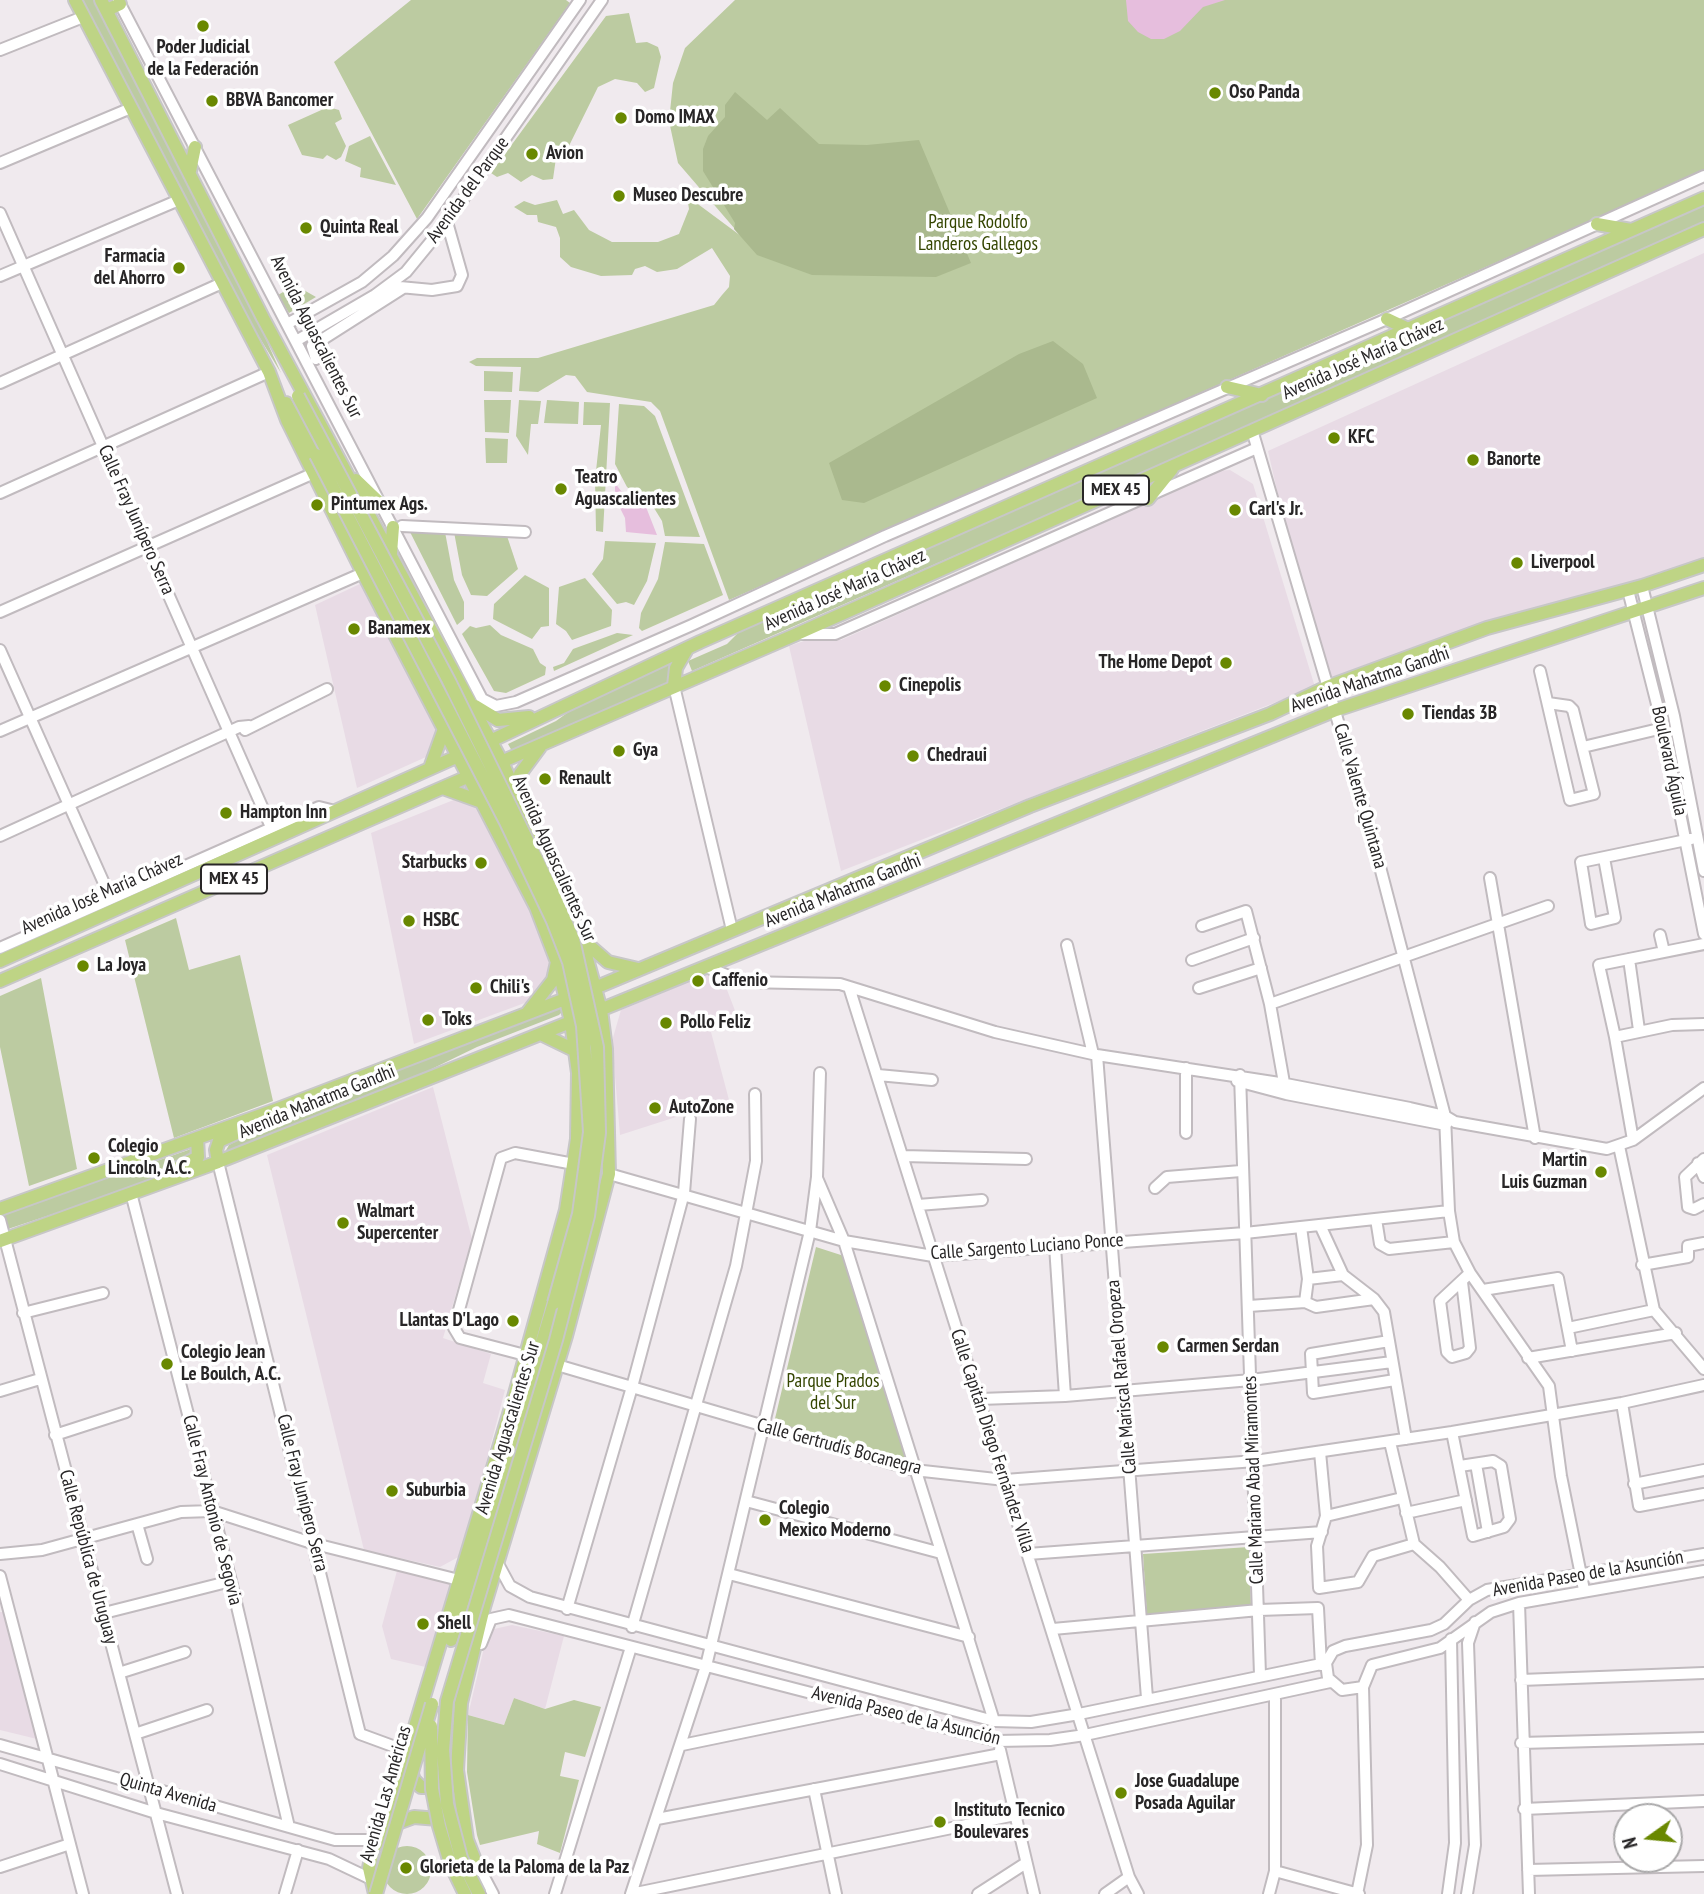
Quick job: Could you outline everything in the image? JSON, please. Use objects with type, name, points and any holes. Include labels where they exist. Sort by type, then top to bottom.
[{"type":"main road","name":"Avenida Aguascalientes Sur","points":[[75,0],[269,372],[281,398],[287,420],[545,928],[557,962],[572,1022],[576,1051],[577,1125],[574,1164],[560,1235],[409,1752],[380,1837],[370,1858],[372,1889]]},
{"type":"main road","points":[[104,5],[121,1]]},
{"type":"main road","name":"Avenida Aguascalientes Sur","points":[[104,5],[263,318],[298,396],[449,681],[553,893],[573,939],[597,1047],[598,1133],[588,1216],[548,1365],[447,1701],[443,1750],[447,1804],[461,1858],[479,1894]]},
{"type":"main road","points":[[190,171],[195,147]]},
{"type":"main road","name":"Avenida José María Chávez","points":[[0,961],[458,757],[540,715],[695,644],[1704,198]]},
{"type":"main road","points":[[1597,224],[1631,230]]},
{"type":"main road","name":"Avenida José María Chávez","points":[[0,981],[797,634],[1704,229]]},
{"type":"main road","name":"Avenida Aguascalientes Sur","points":[[263,318],[441,646],[474,696],[491,740],[581,937],[596,987],[605,1033],[609,1174],[557,1365],[497,1562],[467,1679],[457,1731],[457,1770],[467,1840],[474,1858],[475,1873],[467,1894]]},
{"type":"main road","points":[[1387,319],[1408,329]]},
{"type":"main road","points":[[1227,387],[1262,395]]},
{"type":"main road","name":"Avenida Aguascalientes Sur","points":[[281,398],[295,415],[316,455],[548,909],[569,961],[585,1038],[590,1132],[579,1214],[548,1325],[432,1704],[432,1789],[450,1863],[467,1894]]},
{"type":"main road","points":[[1148,499],[1162,479],[1183,461]]},
{"type":"main road","points":[[348,473],[381,504]]},
{"type":"main road","points":[[391,554],[398,526]]},
{"type":"main road","name":"Avenida Mahatma Gandhi","points":[[0,1209],[524,1017],[1137,763],[1270,714],[1327,687],[1487,628],[1642,586],[1704,565]]},
{"type":"main road","name":"Avenida Mahatma Gandhi","points":[[2,1240],[218,1162],[572,1022],[1336,710],[1704,588]]},
{"type":"main road","points":[[674,686],[678,662],[695,644]]},
{"type":"main road","points":[[402,647],[412,657],[424,662],[437,655],[441,646]]},
{"type":"main road","points":[[474,696],[482,712],[498,720],[540,715]]},
{"type":"main road","points":[[430,768],[444,729]]},
{"type":"main road","points":[[521,803],[518,784],[520,774],[543,744]]},
{"type":"main road","points":[[443,788],[482,802]]},
{"type":"main road","points":[[545,928],[553,935],[564,935],[572,926],[573,918]]},
{"type":"main road","points":[[581,937],[608,962],[631,969],[645,967]]},
{"type":"main road","points":[[524,1017],[542,998],[553,980],[557,962]]},
{"type":"main road","points":[[606,1049],[612,1018],[634,996]]},
{"type":"main road","points":[[574,1037],[587,1026],[596,1026],[605,1033]]},
{"type":"main road","points":[[541,1034],[576,1051]]},
{"type":"main road","points":[[218,1162],[216,1150],[219,1141],[249,1128],[278,1109]]},
{"type":"main road","points":[[146,1188],[157,1175],[192,1163],[198,1157],[197,1138]]},
{"type":"main road","name":"Avenida Las Américas","points":[[372,1889],[432,1704]]},
{"type":"main road","points":[[409,1752],[411,1774],[421,1787],[441,1787],[450,1781],[457,1770]]},
{"type":"main road","points":[[380,1837],[403,1820],[426,1816],[449,1824],[467,1840]]},
{"type":"street","name":"Avenida del Parque","points":[[287,324],[362,282],[393,256],[427,218],[580,0]]},
{"type":"street","name":"Avenida del Parque","points":[[296,341],[389,286],[406,272],[447,222],[602,0]]},
{"type":"street","name":"Avenida Aguascalientes Sur","points":[[121,1],[381,504],[398,526],[474,696]]},
{"type":"street","points":[[0,50],[83,17]]},
{"type":"street","points":[[0,163],[131,108]]},
{"type":"street","name":"Avenida José María Chávez","points":[[474,696],[491,705],[508,705],[1387,319],[1704,176]]},
{"type":"street","points":[[0,276],[179,200]]},
{"type":"street","name":"Calle Fray Junípero Serra","points":[[0,213],[147,547],[233,732],[271,827]]},
{"type":"street","points":[[389,286],[432,290],[457,286],[462,275],[447,222]]},
{"type":"street","points":[[0,383],[222,283]]},
{"type":"street","points":[[316,359],[312,346],[403,288]]},
{"type":"street","points":[[0,493],[269,372]]},
{"type":"street","name":"Calle Valente Quintana","points":[[1252,430],[1336,710],[1449,1121],[1449,1211],[1454,1242],[1470,1273],[1549,1385],[1561,1476],[1584,1590]]},
{"type":"street","points":[[797,634],[835,634],[1148,499],[1257,448]]},
{"type":"street","points":[[0,612],[314,473]]},
{"type":"street","points":[[398,526],[525,532]]},
{"type":"street","points":[[0,730],[363,573]]},
{"type":"street","name":"Boulevard Águila","points":[[1642,586],[1641,609],[1704,934]]},
{"type":"street","name":"Boulevard Águila","points":[[1628,590],[1641,609],[1674,716],[1698,810],[1698,838],[1704,871]]},
{"type":"street","points":[[729,608],[738,625]]},
{"type":"street","points":[[692,625],[695,644]]},
{"type":"street","points":[[0,650],[111,899]]},
{"type":"street","points":[[1540,671],[1570,800],[1594,794],[1573,710],[1569,706],[1548,703]]},
{"type":"street","points":[[674,686],[732,930]]},
{"type":"street","points":[[0,836],[233,732],[241,732],[327,689]]},
{"type":"street","points":[[1583,747],[1663,728]]},
{"type":"street","name":"Avenida José María Chávez","points":[[0,948],[319,807],[335,811]]},
{"type":"street","points":[[1604,858],[1615,918],[1591,924],[1581,862],[1698,838]]},
{"type":"street","points":[[1490,877],[1535,1138]]},
{"type":"street","points":[[1270,1004],[1405,959],[1548,906]]},
{"type":"street","points":[[1202,926],[1246,911],[1270,1004],[1286,1089]]},
{"type":"street","points":[[1660,935],[1664,952]]},
{"type":"street","points":[[1192,960],[1254,938]]},
{"type":"street","points":[[1633,1140],[1599,965],[1704,944]]},
{"type":"street","name":"Calle Mariscal Rafael Oropeza","points":[[1067,945],[1095,1054],[1147,1698]]},
{"type":"street","points":[[1629,959],[1639,1030]]},
{"type":"street","points":[[706,967],[744,982],[849,987],[995,1032],[1095,1054],[1186,1068],[1607,1150],[1633,1140],[1704,1088]]},
{"type":"street","points":[[1199,988],[1261,968]]},
{"type":"street","name":"Calle Capitán Diego Fernández Villa","points":[[849,987],[1129,1877],[1138,1894]]},
{"type":"street","points":[[1615,1037],[1639,1030],[1704,1024]]},
{"type":"street","points":[[1186,1068],[1186,1133]]},
{"type":"street","points":[[631,1894],[706,1666],[810,1231],[817,1177],[820,1073]]},
{"type":"street","points":[[878,1075],[932,1080]]},
{"type":"street","name":"Calle Mariano Abad Miramontes","points":[[1238,1079],[1255,1461],[1260,1675]]},
{"type":"street","points":[[632,1627],[698,1406],[747,1213],[756,1161],[755,1094]]},
{"type":"street","points":[[567,1609],[632,1387],[684,1193],[690,1119]]},
{"type":"street","points":[[1619,1146],[1642,1265],[1654,1310],[1704,1369]]},
{"type":"street","points":[[526,1355],[460,1338],[454,1328],[501,1158],[515,1153],[574,1164]]},
{"type":"street","points":[[903,1156],[1026,1159]]},
{"type":"street","points":[[1701,1161],[1685,1177],[1688,1207],[1693,1209],[1704,1204]]},
{"type":"street","points":[[1701,1161],[1704,1177]]},
{"type":"street","name":"Calle Fray Junípero Serra","points":[[218,1162],[315,1544],[360,1734],[409,1752]]},
{"type":"street","points":[[1155,1188],[1167,1177],[1241,1171]]},
{"type":"street","name":"Calle Sargento Luciano Ponce","points":[[609,1174],[684,1193],[844,1241],[933,1256],[1245,1233],[1449,1211]]},
{"type":"street","points":[[817,1177],[844,1241],[914,1470],[970,1637],[994,1721]]},
{"type":"street","name":"Calle Fray Antonio de Segovia","points":[[131,1194],[231,1581],[289,1827]]},
{"type":"street","points":[[918,1205],[982,1200]]},
{"type":"street","points":[[1376,1219],[1380,1244],[1389,1249],[1454,1242]]},
{"type":"street","name":"Calle República de Uruguay","points":[[0,1220],[2,1240],[104,1613],[177,1894]]},
{"type":"street","points":[[1320,1225],[1343,1275],[1374,1299],[1384,1312],[1406,1439]]},
{"type":"street","points":[[1301,1227],[1308,1279],[1305,1302]]},
{"type":"street","points":[[1642,1265],[1688,1257],[1688,1246],[1704,1243]]},
{"type":"street","points":[[1055,1246],[1065,1396]]},
{"type":"street","points":[[1462,1282],[1469,1348],[1466,1353],[1452,1357],[1447,1352],[1440,1301],[1470,1273]]},
{"type":"street","points":[[1308,1279],[1343,1275]]},
{"type":"street","points":[[1483,1290],[1558,1278],[1572,1350]]},
{"type":"street","points":[[23,1313],[103,1293]]},
{"type":"street","points":[[1249,1306],[1305,1302],[1316,1307],[1374,1299]]},
{"type":"street","points":[[1568,1328],[1654,1310]]},
{"type":"street","points":[[1528,1357],[1676,1333]]},
{"type":"street","points":[[1389,1341],[1311,1354],[1313,1393],[1395,1381]]},
{"type":"street","points":[[980,1399],[1065,1396],[1251,1380],[1392,1362]]},
{"type":"street","name":"Calle Gertrudis Bocanegra","points":[[557,1365],[914,1470],[1005,1480],[1255,1461],[1553,1415],[1704,1385]]},
{"type":"street","points":[[0,1391],[40,1379]]},
{"type":"street","points":[[1622,1403],[1639,1506],[1704,1494]]},
{"type":"street","points":[[55,1436],[126,1412]]},
{"type":"street","points":[[1452,1432],[1473,1536],[1504,1527],[1510,1519],[1501,1466],[1493,1461],[1460,1466]]},
{"type":"street","points":[[1390,1442],[1414,1544],[1440,1567],[1469,1600]]},
{"type":"street","points":[[1320,1452],[1326,1517],[1317,1546],[1319,1588],[1357,1582],[1373,1556],[1414,1544]]},
{"type":"street","points":[[1476,1464],[1488,1532]]},
{"type":"street","points":[[1634,1485],[1704,1470]]},
{"type":"street","points":[[1326,1517],[1402,1498]]},
{"type":"street","points":[[1406,1513],[1466,1500]]},
{"type":"street","points":[[746,1501],[941,1553]]},
{"type":"street","points":[[0,1553],[42,1550],[181,1512],[212,1511],[315,1544],[459,1580]]},
{"type":"street","points":[[137,1524],[147,1559]]},
{"type":"street","points":[[1028,1555],[1136,1544],[1322,1532]]},
{"type":"street","name":"Avenida Paseo de la Asunción","points":[[530,1597],[632,1627],[994,1721],[1031,1722],[1324,1664],[1333,1651],[1345,1646],[1431,1630],[1444,1625],[1469,1600],[1487,1590],[1704,1554]]},
{"type":"street","points":[[497,1562],[510,1586],[530,1597],[524,1608],[527,1619]]},
{"type":"street","name":"Avenida Paseo de la Asunción","points":[[467,1679],[491,1619],[509,1615],[996,1741],[1050,1740],[1086,1735],[1330,1682],[1342,1690],[1363,1687],[1372,1665],[1440,1648],[1476,1621],[1519,1603],[1704,1571]]},
{"type":"street","points":[[729,1574],[970,1637]]},
{"type":"street","points":[[0,1576],[83,1894]]},
{"type":"street","points":[[104,1613],[231,1581]]},
{"type":"street","points":[[1519,1603],[1521,1743],[1528,1894]]},
{"type":"street","points":[[1053,1629],[1259,1610],[1318,1608],[1324,1664],[1330,1682]]},
{"type":"street","points":[[1467,1894],[1475,1845],[1468,1643],[1476,1621]]},
{"type":"street","points":[[1448,1894],[1455,1843],[1451,1639]]},
{"type":"street","points":[[555,1894],[631,1647]]},
{"type":"street","points":[[119,1673],[185,1652]]},
{"type":"street","points":[[1521,1680],[1704,1673]]},
{"type":"street","points":[[1275,1871],[1358,1894],[1367,1845],[1363,1687]]},
{"type":"street","points":[[1269,1894],[1275,1871],[1275,1695]]},
{"type":"street","points":[[682,1745],[865,1707]]},
{"type":"street","points":[[135,1734],[207,1710]]},
{"type":"street","points":[[1521,1743],[1704,1738]]},
{"type":"street","points":[[996,1741],[1034,1894]]},
{"type":"street","name":"Quinta Avenida","points":[[0,1745],[335,1840],[380,1837]]},
{"type":"street","points":[[657,1819],[1001,1754]]},
{"type":"street","name":"Quinta Avenida","points":[[0,1764],[156,1813],[329,1859],[372,1889]]},
{"type":"street","points":[[814,1789],[836,1894]]},
{"type":"street","points":[[1524,1808],[1704,1801]]},
{"type":"street","points":[[631,1894],[1015,1815]]},
{"type":"street","points":[[0,1867],[70,1844]]},
{"type":"street","points":[[285,1894],[298,1850]]},
{"type":"street","name":"Avenida Aguascalientes Sur","points":[[474,1858],[493,1894]]},
{"type":"street","points":[[978,1894],[1026,1863]]},
{"type":"street","points":[[1528,1870],[1704,1866]]},
{"type":"street","points":[[1105,1894],[1129,1877]]},
{"type":"shaded area","points":[[1126,0],[1225,0],[1203,7],[1180,31],[1164,39],[1151,39],[1138,32],[1128,21]]},
{"type":"shaded area","points":[[1704,253],[1704,563],[1333,684],[1281,508],[1268,451]]},
{"type":"shaded area","name":"Chedraui","points":[[1230,470],[1253,484],[1315,687],[841,871],[789,646],[804,641],[841,640],[1217,471]]},
{"type":"shaded area","points":[[615,483],[621,491],[646,507],[657,535],[626,532],[625,518],[615,498]]},
{"type":"shaded area","points":[[362,583],[438,731],[426,757],[357,788],[315,605]]},
{"type":"shaded area","points":[[456,799],[478,808],[541,934],[552,965],[551,973],[530,1001],[414,1044],[371,833]]},
{"type":"shaded area","points":[[719,969],[739,1021],[711,1032],[729,1100],[620,1135],[612,1041],[621,1010]]},
{"type":"shaded area","points":[[433,1087],[472,1239],[443,1338],[491,1354],[483,1383],[505,1390],[462,1555],[440,1567],[364,1550],[267,1155]]},
{"type":"shaded area","points":[[397,1571],[451,1583],[430,1668],[391,1659],[382,1626]]},
{"type":"shaded area","points":[[0,1612],[3,1612],[37,1739],[0,1730]]},
{"type":"shaded area","points":[[512,1625],[564,1636],[545,1709],[514,1698],[504,1725],[468,1715],[487,1635],[494,1629]]},
{"type":"green space","points":[[81,0],[94,0],[245,292],[281,373],[235,297]]},
{"type":"green space","points":[[411,0],[566,0],[570,3],[417,219],[334,62]]},
{"type":"green space","name":"Parque Rodolfo Landeros Gallegos","points":[[735,0],[1704,0],[1704,171],[729,600],[660,411],[651,402],[587,392],[575,376],[566,375],[538,392],[519,391],[521,367],[476,366],[469,362],[477,358],[538,358],[714,305],[729,287],[730,276],[712,248],[677,269],[657,272],[645,266],[635,269],[632,275],[601,276],[571,267],[560,257],[560,238],[556,227],[538,222],[537,215],[527,215],[514,207],[524,201],[535,205],[557,200],[563,214],[574,210],[589,230],[612,242],[658,242],[679,234],[689,209],[687,196],[741,236],[678,163],[669,121],[673,83],[685,48]]},
{"type":"green space","points":[[629,13],[636,43],[647,42],[658,47],[661,57],[654,88],[645,92],[637,83],[615,79],[598,87],[563,158],[556,158],[553,179],[543,180],[532,175],[521,182],[508,173],[497,177],[491,173],[606,16]]},
{"type":"green space","points":[[735,92],[767,120],[780,108],[819,144],[867,145],[919,140],[971,263],[936,277],[812,275],[757,255],[734,229],[735,223],[703,171],[703,149],[708,136],[725,117],[725,105]]},
{"type":"green space","points":[[328,107],[339,110],[342,119],[335,123],[346,146],[341,157],[336,160],[327,155],[323,159],[302,155],[288,125]]},
{"type":"green space","points":[[370,136],[396,185],[360,177],[361,168],[345,161],[349,146]]},
{"type":"green space","points":[[1704,201],[1704,226],[692,671],[688,661],[727,644],[747,624]]},
{"type":"green space","points":[[295,285],[316,297],[289,313],[278,295]]},
{"type":"green space","points":[[1053,341],[1083,364],[1097,398],[864,503],[842,500],[829,463],[1019,354]]},
{"type":"green space","points":[[484,371],[513,372],[512,392],[484,391]]},
{"type":"green space","points":[[484,400],[511,400],[509,433],[485,432]]},
{"type":"green space","points":[[519,400],[541,401],[538,424],[531,424],[528,455],[516,436]]},
{"type":"green space","points":[[547,400],[579,402],[578,424],[544,423]]},
{"type":"green space","points":[[584,402],[610,403],[603,532],[596,531],[595,480],[601,425],[583,425]]},
{"type":"green space","points":[[619,404],[644,406],[655,416],[700,537],[665,536],[662,521],[654,508],[627,487],[615,464]]},
{"type":"green space","points":[[485,438],[508,439],[507,463],[486,463]]},
{"type":"green space","points":[[409,530],[445,532],[454,580],[464,602],[464,619],[457,625]]},
{"type":"green space","points":[[454,532],[507,536],[518,569],[487,596],[471,595],[462,575]]},
{"type":"green space","points":[[605,541],[656,543],[647,581],[634,605],[626,602],[617,604],[592,574],[603,559]]},
{"type":"green space","points":[[665,542],[704,544],[723,595],[642,631],[639,628],[641,613],[658,579]]},
{"type":"green space","points":[[525,575],[549,588],[549,626],[541,627],[532,639],[493,619],[494,604]]},
{"type":"green space","points":[[585,578],[612,610],[611,626],[572,640],[566,631],[556,624],[559,587]]},
{"type":"green space","points":[[490,625],[501,635],[533,649],[540,663],[546,667],[545,675],[506,693],[494,691],[462,634],[470,626],[476,628]]},
{"type":"green space","points":[[617,633],[633,635],[554,671],[553,667],[564,663],[573,649]]},
{"type":"green space","points":[[671,657],[668,685],[513,753],[508,744],[556,721],[600,689]]},
{"type":"green space","points":[[176,918],[189,970],[240,955],[273,1101],[174,1138],[125,940]]},
{"type":"green space","points":[[41,978],[77,1169],[29,1186],[0,1047],[0,996]]},
{"type":"green space","points":[[562,1007],[563,1011],[559,1015],[477,1047],[409,1080],[225,1152],[229,1145],[296,1110]]},
{"type":"green space","points":[[191,1149],[193,1155],[157,1172],[146,1183],[5,1230],[2,1215]]},
{"type":"green space","name":"Parque Prados del Sur","points":[[816,1247],[844,1256],[909,1468],[773,1427]]},
{"type":"green space","points":[[1249,1547],[1251,1607],[1147,1615],[1143,1554]]},
{"type":"green space","points":[[514,1698],[545,1709],[574,1700],[601,1707],[585,1757],[565,1752],[560,1776],[579,1780],[560,1853],[537,1844],[539,1831],[480,1845],[477,1835],[467,1772],[468,1715],[504,1725]]},
{"type":"green space","name":"Glorieta de la Paloma de la Paz","points":[[407,1846],[424,1853],[431,1870],[424,1887],[407,1894],[390,1887],[383,1870],[390,1853]]},
{"type":"place","name":"Poder Judicial de la Federación","points":[[203,26]]},
{"type":"place","name":"Oso Panda","points":[[1215,93]]},
{"type":"place","name":"BBVA Bancomer","points":[[212,101]]},
{"type":"place","name":"Domo IMAX","points":[[621,118]]},
{"type":"place","name":"Avion","points":[[532,154]]},
{"type":"place","name":"Museo Descubre","points":[[619,196]]},
{"type":"place","name":"Quinta Real","points":[[306,228]]},
{"type":"place","name":"Farmacia del Ahorro","points":[[179,268]]},
{"type":"place","name":"KFC","points":[[1334,438]]},
{"type":"place","name":"Banorte","points":[[1473,460]]},
{"type":"place","name":"Teatro Aguascalientes","points":[[561,489]]},
{"type":"place","name":"Pintumex Ags.","points":[[317,505]]},
{"type":"place","name":"Carl's Jr.","points":[[1235,510]]},
{"type":"place","name":"Liverpool","points":[[1517,563]]},
{"type":"place","name":"Banamex","points":[[354,629]]},
{"type":"place","name":"The Home Depot","points":[[1226,663]]},
{"type":"place","name":"Cinepolis","points":[[885,686]]},
{"type":"place","name":"Tiendas 3B","points":[[1408,714]]},
{"type":"place","name":"Gya","points":[[619,751]]},
{"type":"place","name":"Chedraui","points":[[913,756]]},
{"type":"place","name":"Renault","points":[[545,779]]},
{"type":"place","name":"Hampton Inn","points":[[226,813]]},
{"type":"place","name":"Starbucks","points":[[481,863]]},
{"type":"place","name":"HSBC","points":[[409,921]]},
{"type":"place","name":"La Joya","points":[[83,966]]},
{"type":"place","name":"Caffenio","points":[[698,981]]},
{"type":"place","name":"Chili's","points":[[476,988]]},
{"type":"place","name":"Toks","points":[[428,1020]]},
{"type":"place","name":"Pollo Feliz","points":[[666,1023]]},
{"type":"place","name":"AutoZone","points":[[655,1108]]},
{"type":"place","name":"Colegio Lincoln, A.C.","points":[[94,1158]]},
{"type":"place","name":"Martin Luis Guzman","points":[[1601,1172]]},
{"type":"place","name":"Walmart Supercenter","points":[[343,1223]]},
{"type":"place","name":"Llantas D'Lago","points":[[513,1321]]},
{"type":"place","name":"Carmen Serdan","points":[[1163,1347]]},
{"type":"place","name":"Colegio Jean Le Boulch, A.C.","points":[[167,1364]]},
{"type":"place","name":"Suburbia","points":[[392,1491]]},
{"type":"place","name":"Colegio Mexico Moderno","points":[[765,1520]]},
{"type":"place","name":"Shell","points":[[423,1624]]},
{"type":"place","name":"Jose Guadalupe Posada Aguilar","points":[[1121,1793]]},
{"type":"place","name":"Instituto Tecnico Boulevares","points":[[940,1822]]},
{"type":"place","name":"Glorieta de la Paloma de la Paz","points":[[406,1868]]}]
